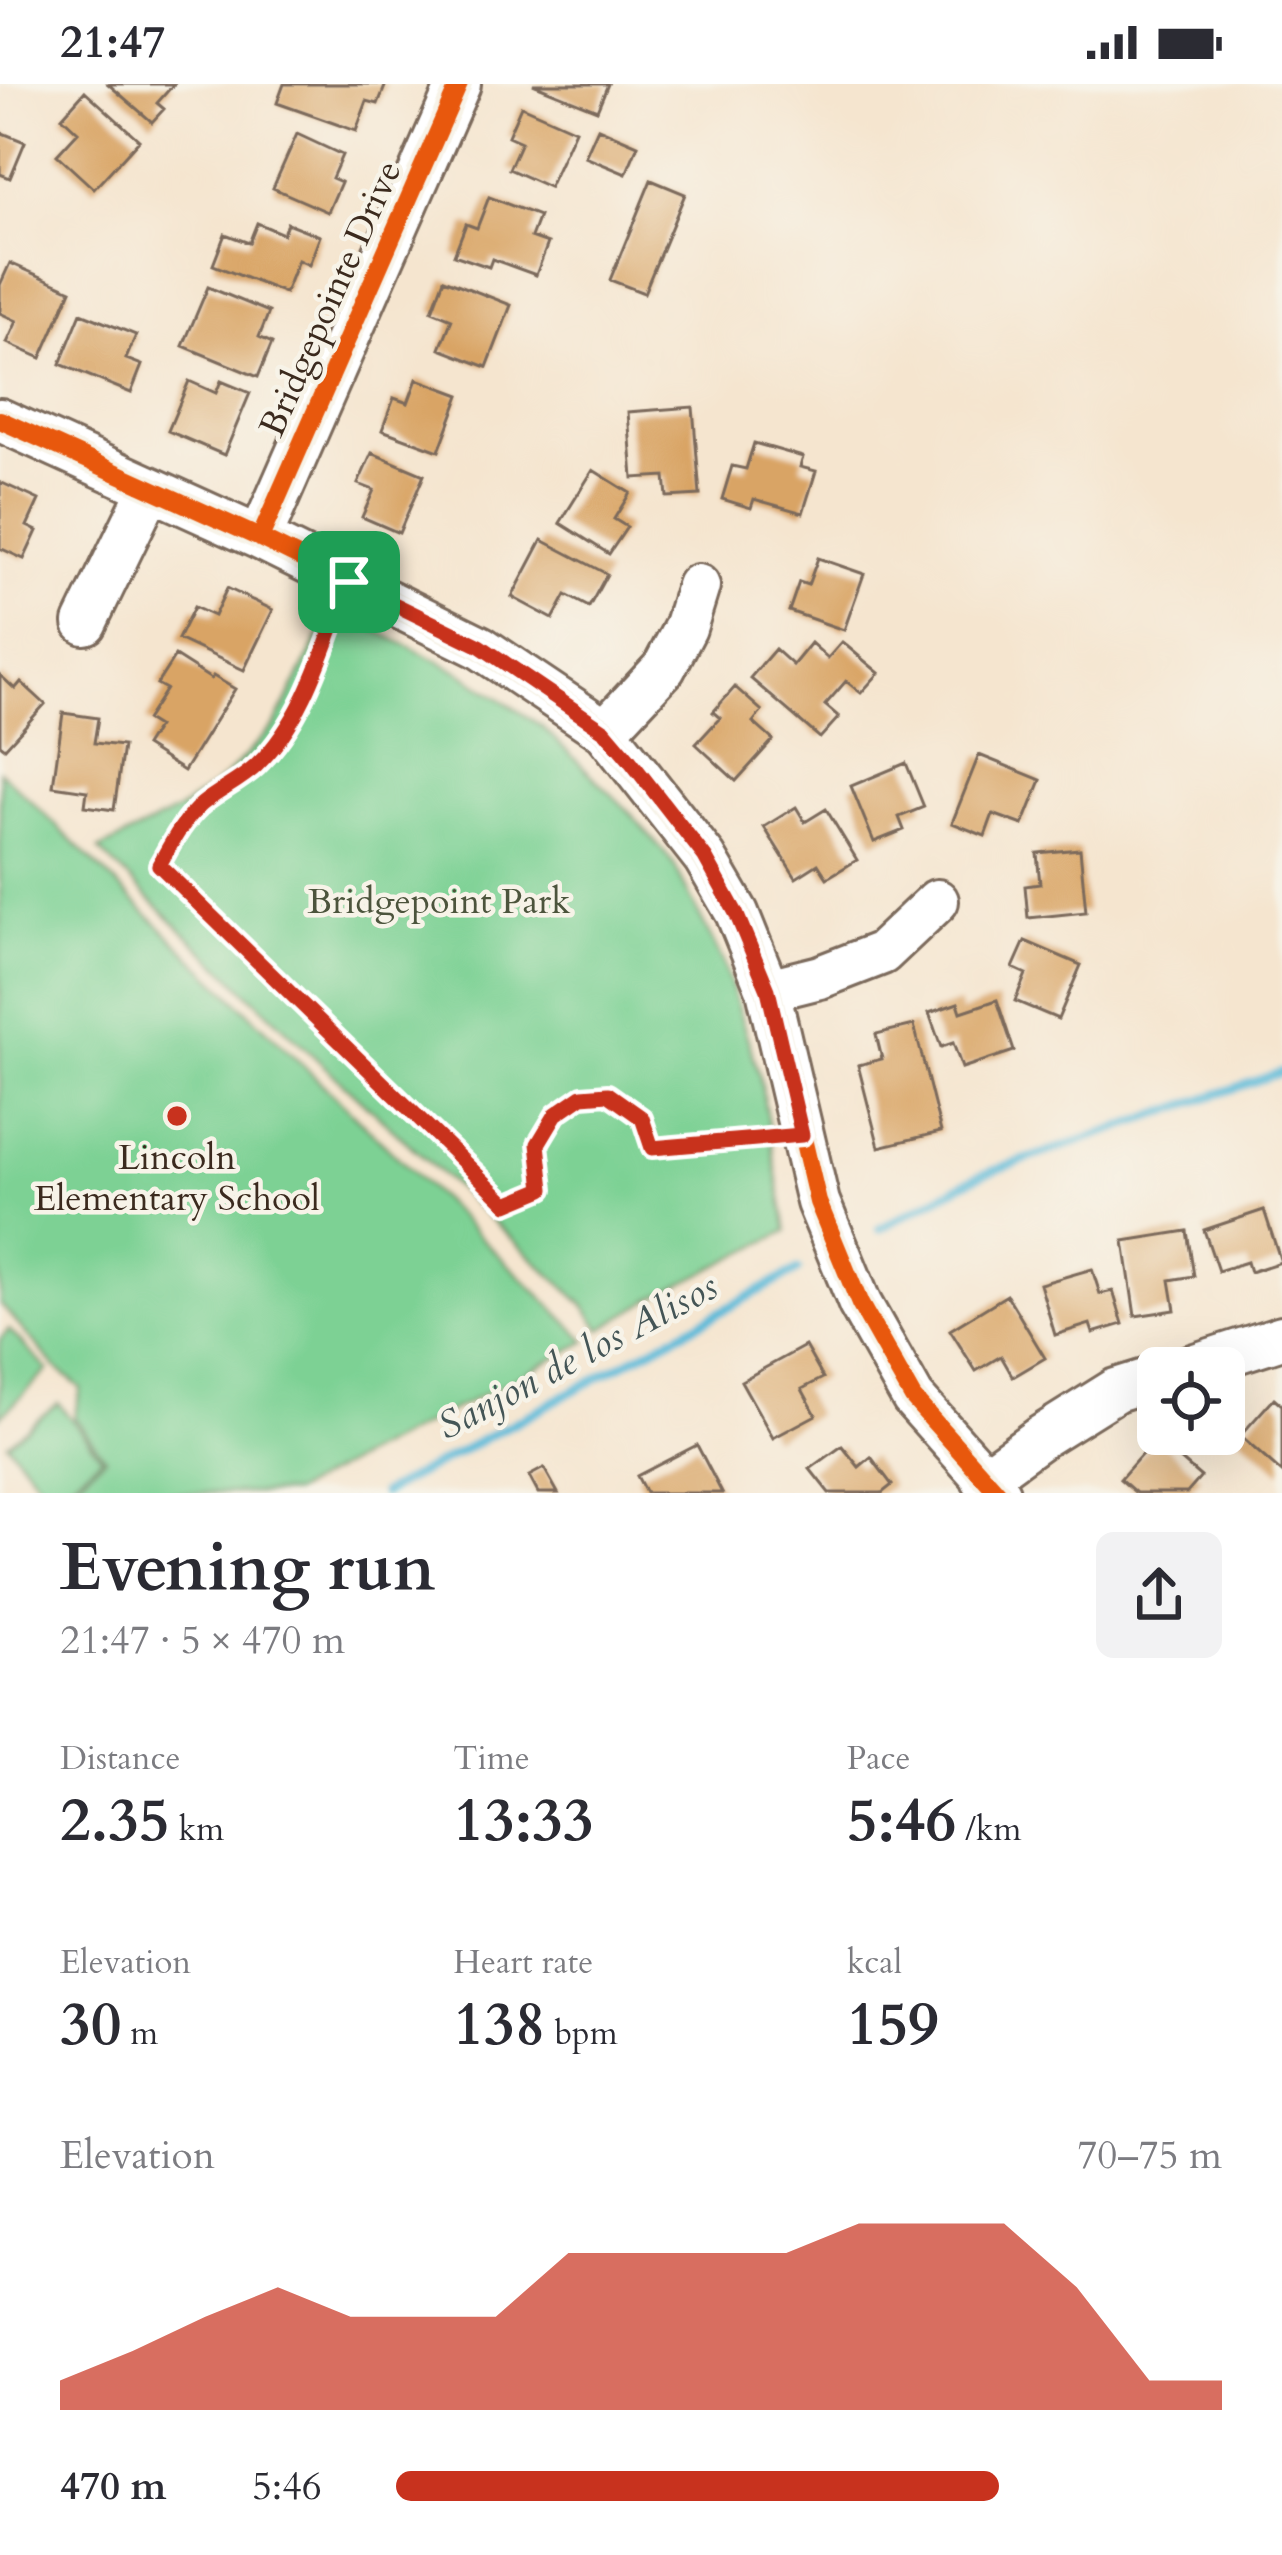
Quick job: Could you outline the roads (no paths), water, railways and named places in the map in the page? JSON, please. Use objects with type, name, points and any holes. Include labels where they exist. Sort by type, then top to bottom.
[{"type":"street","name":"Bridgepointe Drive","points":[[260,538],[459,84]]},
{"type":"street","points":[[0,419],[480,646],[605,731],[705,857],[736,913],[768,990],[818,1202],[860,1304],[913,1398],[991,1486],[1040,1437],[1116,1390],[1137,1384]]},
{"type":"street","points":[[85,623],[150,489]]},
{"type":"street","points":[[605,731],[664,668],[685,628],[698,586]]},
{"type":"street","points":[[768,990],[820,977],[882,953],[937,901]]},
{"type":"street","points":[[1245,1349],[1282,1337]]},
{"type":"waterway","name":"Sanjon de los Alisos","points":[[879,1229],[978,1176],[1282,1072]]},
{"type":"waterway","name":"Sanjon de los Alisos","points":[[383,1493],[798,1270]]},
{"type":"place","name":"Lincoln Elementary School","points":[[177,1116]]},
{"type":"park label","name":"Bridgepoint Park","points":[[439,900]]}]
